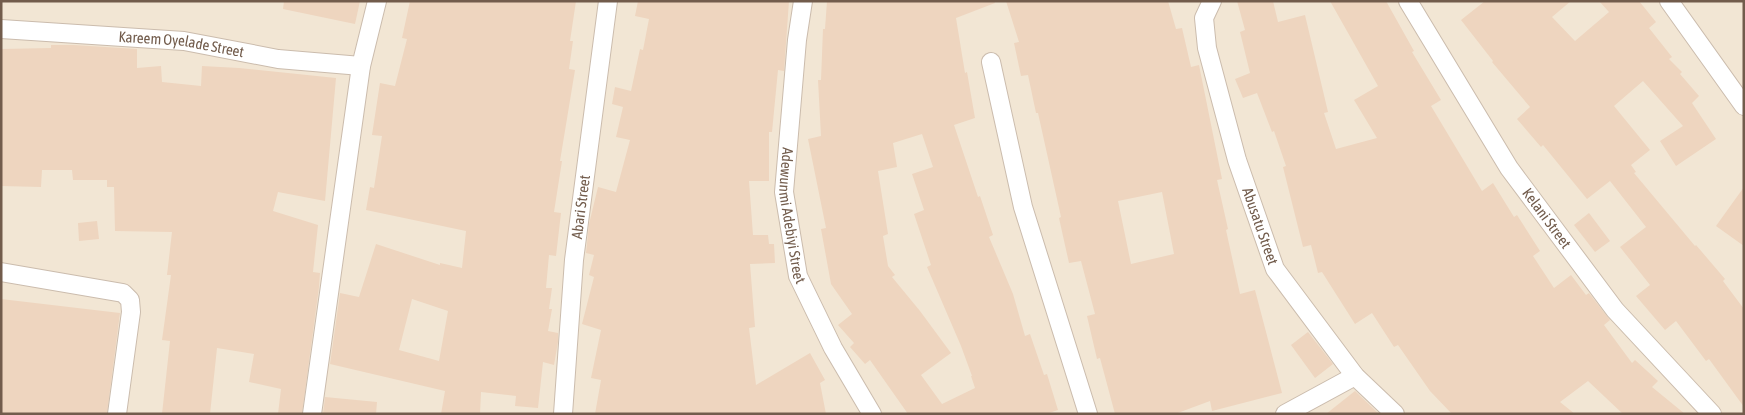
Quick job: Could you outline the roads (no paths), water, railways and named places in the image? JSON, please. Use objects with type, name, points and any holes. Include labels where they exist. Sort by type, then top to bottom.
[{"type":"street","points":[[312,414],[325,310],[361,66],[377,1]]},
{"type":"street","name":"Abari Street","points":[[563,414],[574,260],[608,1]]},
{"type":"street","name":"Adewunmi Adebiyi Street","points":[[803,1],[797,40],[785,183],[786,202],[798,276],[833,348],[872,414]]},
{"type":"street","name":"Abusatu Street","points":[[1212,1],[1204,18],[1207,48],[1238,160],[1275,269],[1355,376],[1396,414]]},
{"type":"street","name":"Kelani Street","points":[[1408,1],[1509,168],[1615,310],[1712,414]]},
{"type":"street","points":[[1669,1],[1744,106]]},
{"type":"street","name":"Kareem Oyelade Street","points":[[1,29],[184,41],[278,59],[361,66]]},
{"type":"street","points":[[991,62],[1022,207],[1088,414]]},
{"type":"street","points":[[1,272],[123,293],[130,300],[131,312],[117,414]]},
{"type":"street","points":[[1285,414],[1355,376]]}]
